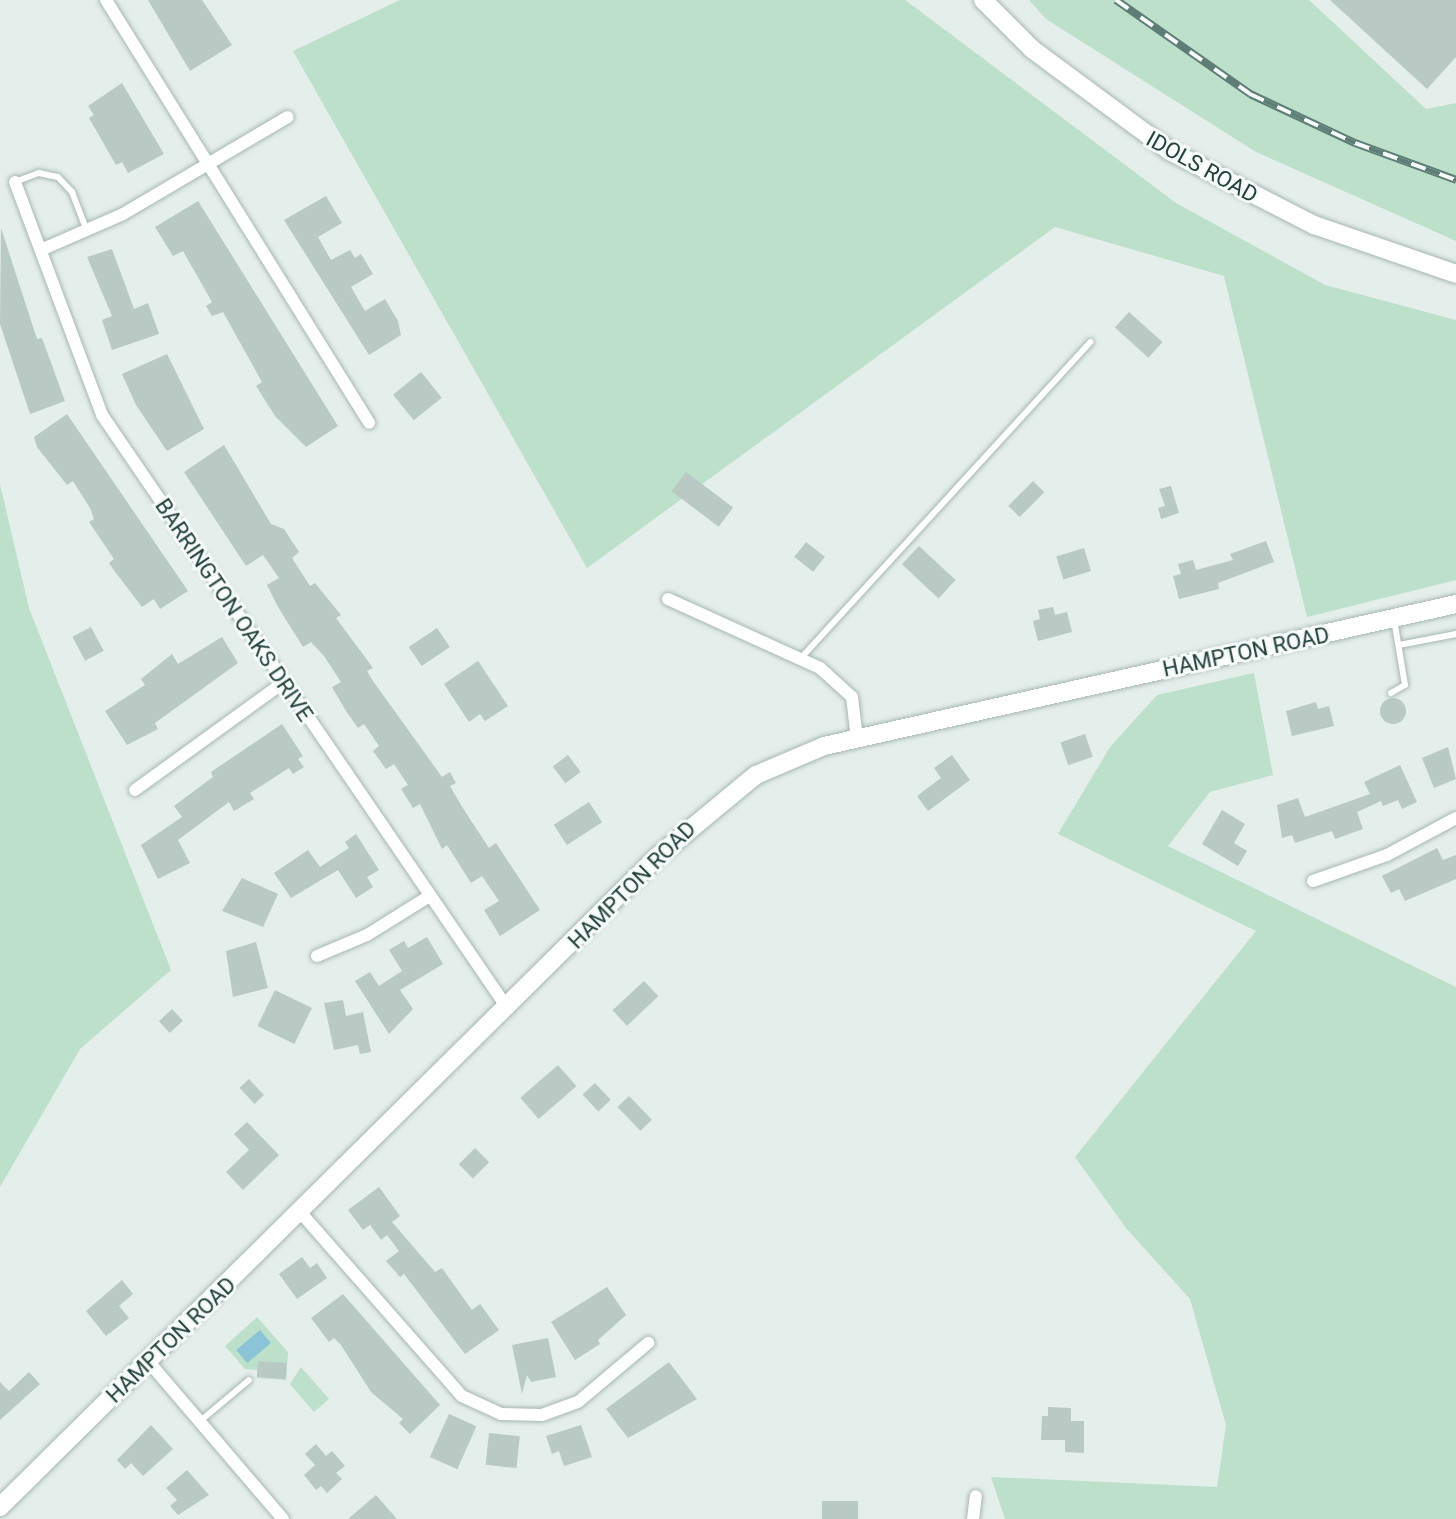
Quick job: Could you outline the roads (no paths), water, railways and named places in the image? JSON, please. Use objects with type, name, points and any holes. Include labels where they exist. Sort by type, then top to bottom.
[{"type":"main road","name":"IDOLS ROAD","points":[[983,0],[1032,49],[1170,151],[1314,225],[1456,274]]},
{"type":"main road","name":"HAMPTON ROAD","points":[[0,1507],[710,809],[756,775],[857,739],[1456,604]]},
{"type":"street","points":[[106,0],[205,167],[369,423]]},
{"type":"street","points":[[43,249],[123,214],[288,117]]},
{"type":"street","name":"BARRINGTON OAKS DRIVE","points":[[15,182],[43,249],[102,415],[428,897],[508,1009]]},
{"type":"street","points":[[668,599],[820,668],[852,697],[857,739]]},
{"type":"street","points":[[135,790],[283,683]]},
{"type":"street","points":[[1313,881],[1387,855],[1456,818]]},
{"type":"street","points":[[317,956],[367,935],[428,897]]},
{"type":"street","points":[[301,1213],[462,1396],[501,1414],[542,1415],[578,1402],[648,1343]]},
{"type":"street","points":[[148,1361],[283,1519]]},
{"type":"street","points":[[973,1519],[976,1496]]},
{"type":"lane","points":[[15,182],[39,173],[58,177],[72,192],[86,229]]},
{"type":"lane","points":[[800,659],[1090,342]]},
{"type":"lane","points":[[1391,693],[1405,685],[1394,619]]},
{"type":"lane","points":[[1399,645],[1456,634]]},
{"type":"lane","points":[[199,1422],[249,1380]]},
{"type":"water","points":[[260,1330],[271,1343],[247,1363],[236,1350]]},
{"type":"railway","points":[[1116,0],[1250,94],[1355,143],[1456,180]]}]
